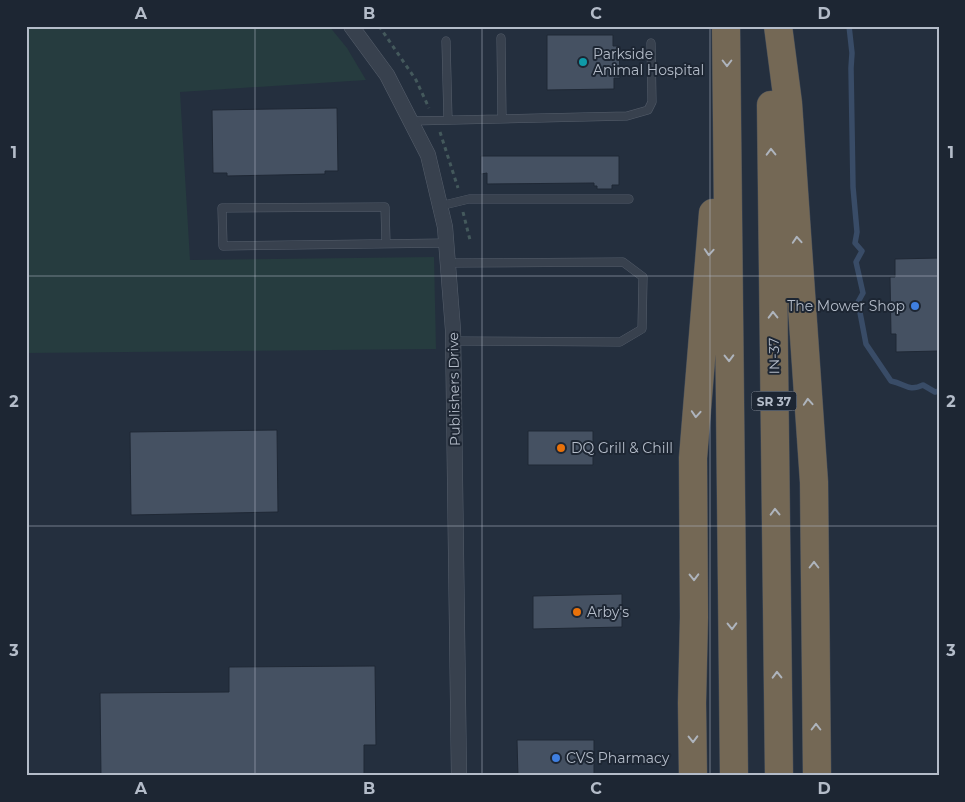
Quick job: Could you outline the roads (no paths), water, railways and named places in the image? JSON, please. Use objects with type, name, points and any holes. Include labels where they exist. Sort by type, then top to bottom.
[{"type":"highway","points":[[726,26],[734,776]]},
{"type":"highway","name":"IN-37","points":[[770,26],[779,776]]},
{"type":"highway","points":[[778,26],[788,103],[814,482],[817,776]]},
{"type":"highway","points":[[693,776],[693,458],[710,232],[727,100]]},
{"type":"street","name":"Publishers Drive","points":[[350,26],[388,75],[428,155],[447,243],[454,341],[459,776]]},
{"type":"lane","points":[[501,38],[502,119]]},
{"type":"lane","points":[[446,41],[448,120]]},
{"type":"lane","points":[[411,121],[627,116],[648,110],[652,102],[651,43]]},
{"type":"lane","points":[[440,206],[469,199],[629,200]]},
{"type":"lane","points":[[386,243],[385,207],[222,208],[223,246],[447,243]]},
{"type":"lane","points":[[449,263],[623,262],[643,277],[642,330],[620,342],[454,341]]},
{"type":"waterway","points":[[849,26],[852,53],[853,187],[857,232],[855,243],[862,251],[856,262],[863,293],[858,302],[866,344],[891,381],[910,388],[923,385],[935,392],[939,391]]},
{"type":"place","name":"Parkside Animal Hospital","points":[[583,62]]},
{"type":"place","name":"The Mower Shop","points":[[915,306]]},
{"type":"place","name":"DQ Grill & Chill","points":[[561,448]]},
{"type":"place","name":"Arby's","points":[[577,612]]},
{"type":"place","name":"CVS Pharmacy","points":[[556,758]]}]
